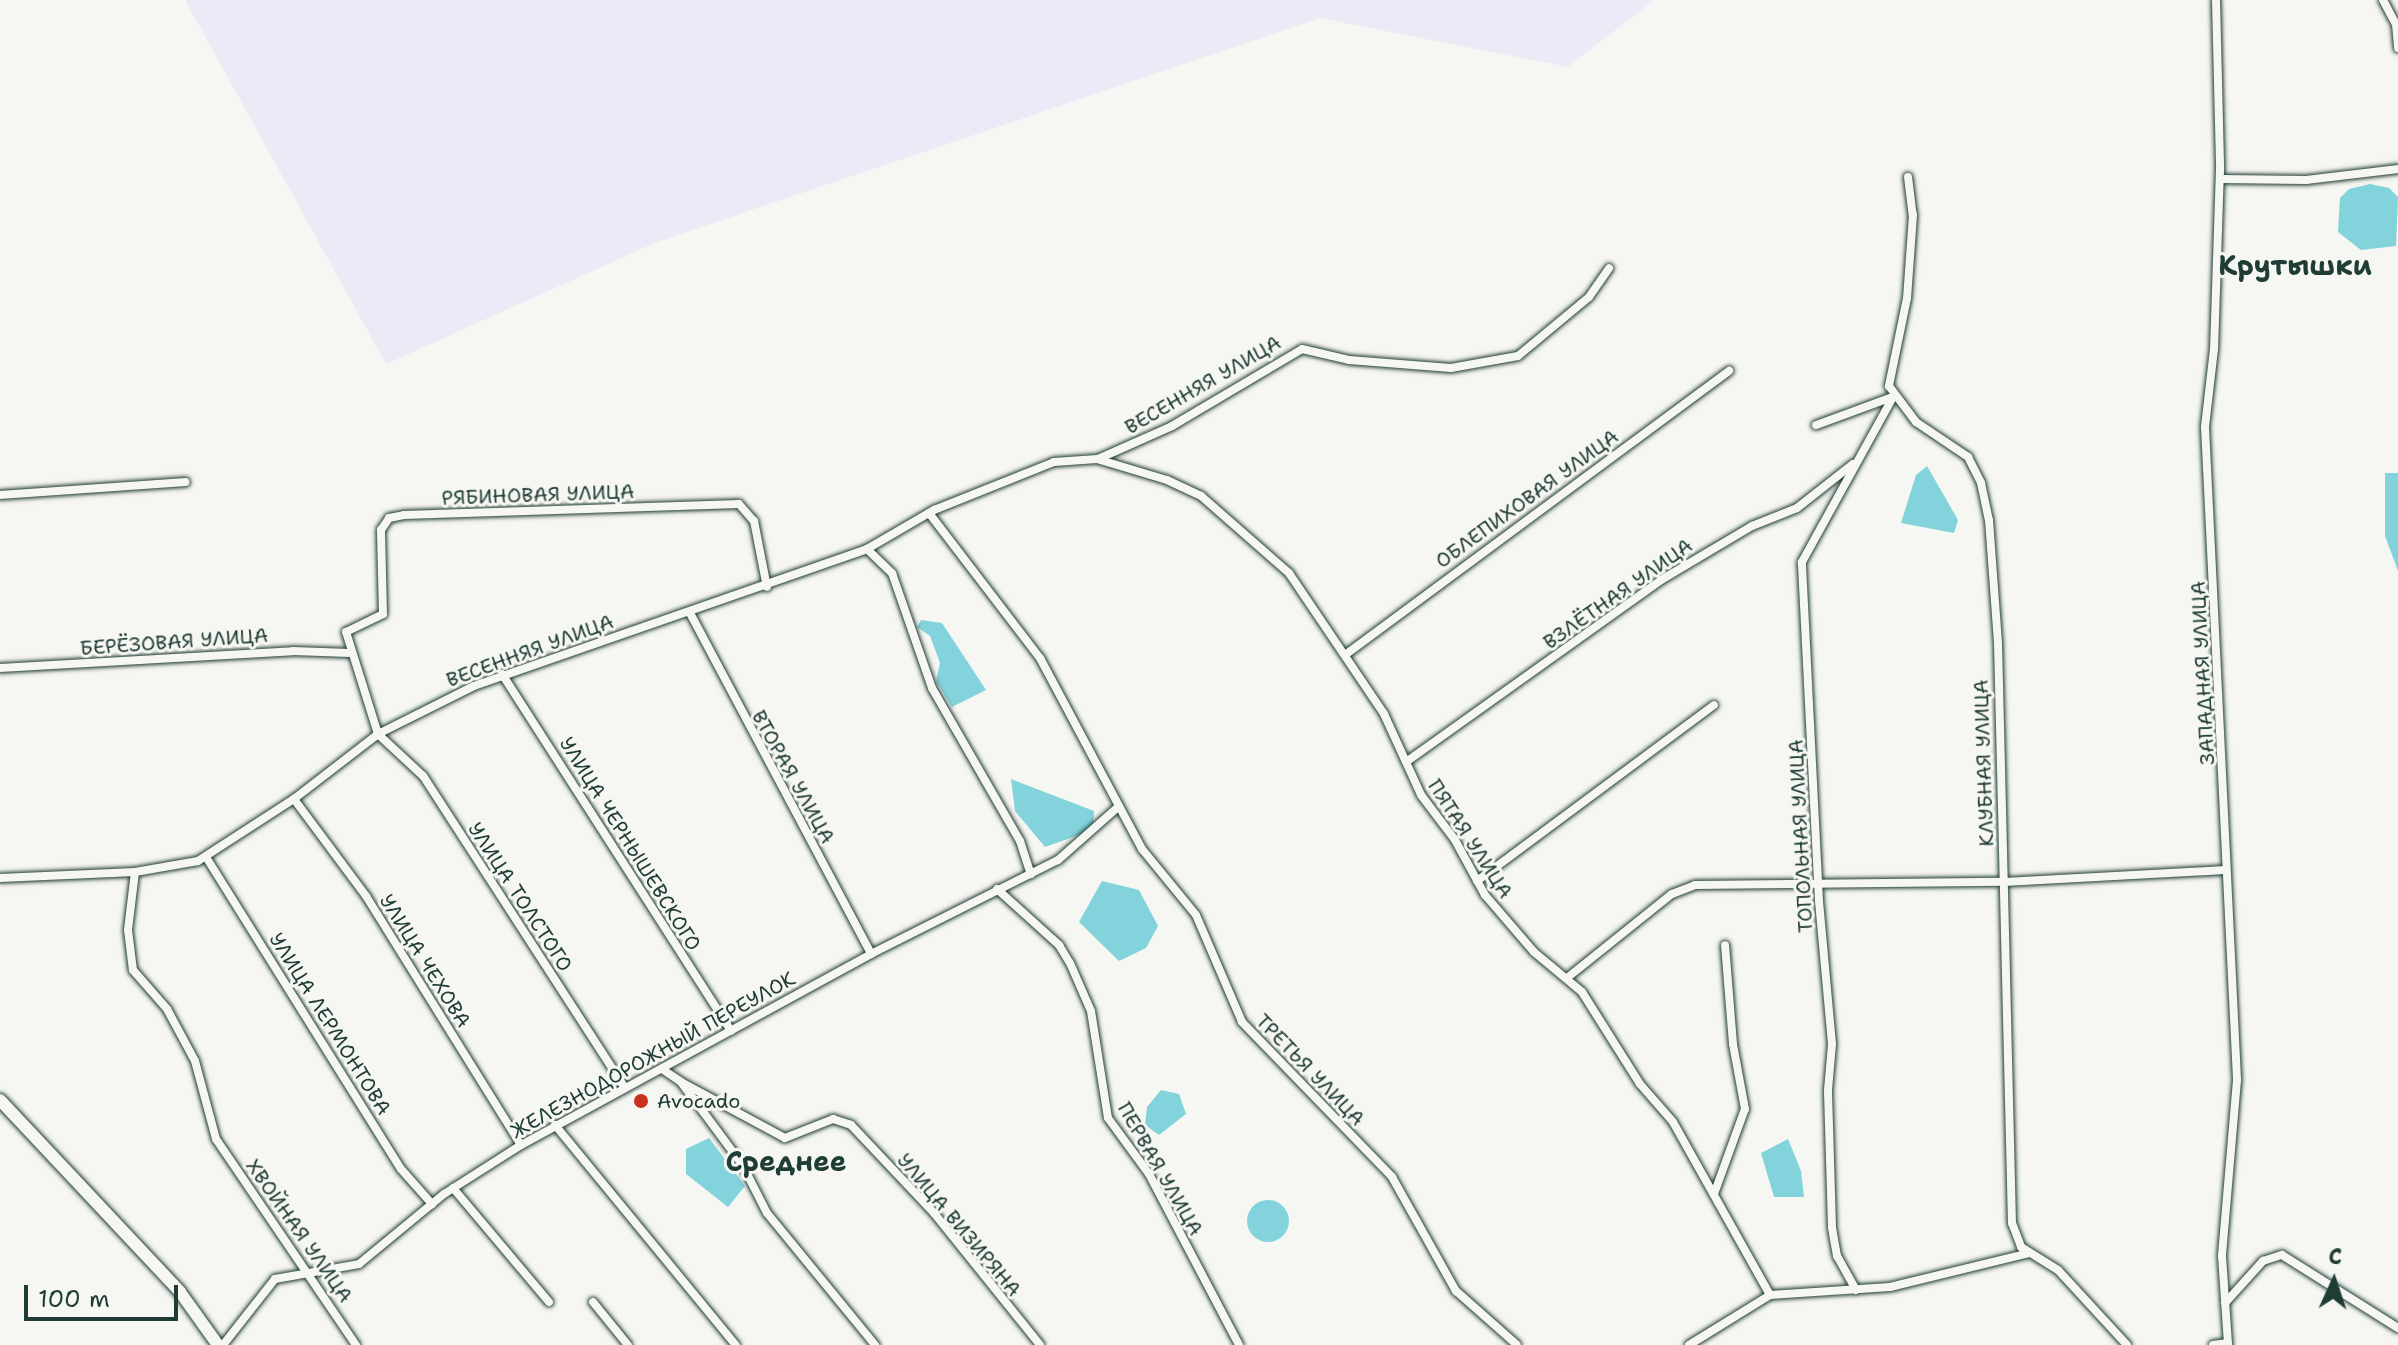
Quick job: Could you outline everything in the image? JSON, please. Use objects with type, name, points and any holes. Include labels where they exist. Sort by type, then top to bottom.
[{"type":"street","name":"ЗАПАДНАЯ УЛИЦА","points":[[2216,0],[2220,179],[2214,349],[2205,427],[2224,742],[2225,870],[2237,1080],[2223,1240],[2228,1344]]},
{"type":"street","points":[[2383,0],[2396,24],[2398,48]]},
{"type":"street","points":[[2220,179],[2306,180],[2398,169]]},
{"type":"street","points":[[1816,425],[1893,397],[1888,374],[1905,314],[1912,236],[1908,177]]},
{"type":"street","name":"ВЕСЕННЯЯ УЛИЦА","points":[[0,878],[135,872],[206,857],[294,799],[378,734],[502,674],[767,587],[867,549],[929,513],[1054,462],[1097,459],[1172,426],[1302,349],[1349,360],[1451,368],[1518,356],[1589,297],[1609,268]]},
{"type":"street","name":"ОБЛЕПИХОВАЯ УЛИЦА","points":[[1345,655],[1729,371]]},
{"type":"street","name":"ТОПОЛЬНАЯ УЛИЦА","points":[[1856,1290],[1837,1256],[1832,1227],[1828,1098],[1832,1044],[1818,884],[1802,562],[1853,464],[1893,397]]},
{"type":"street","name":"КЛУБНАЯ УЛИЦА","points":[[1893,397],[1928,432],[1968,457],[1985,499],[1998,643],[2012,1223],[2029,1253]]},
{"type":"street","name":"ПЯТАЯ УЛИЦА","points":[[1097,459],[1167,480],[1216,507],[1289,573],[1384,714],[1406,762],[1477,881],[1519,936],[1567,978],[1593,1006],[1640,1084],[1673,1122],[1770,1295]]},
{"type":"street","name":"ВЗЛЁТНАЯ УЛИЦА","points":[[1406,762],[1661,580],[1752,526],[1797,508],[1853,464]]},
{"type":"street","points":[[0,495],[186,482]]},
{"type":"street","name":"РЯБИНОВАЯ УЛИЦА","points":[[350,653],[346,632],[383,614],[381,530],[389,518],[404,515],[739,504],[752,513],[767,587]]},
{"type":"street","name":"ТРЕТЬЯ УЛИЦА","points":[[929,513],[1040,658],[1152,863],[1196,915],[1242,1022],[1392,1177],[1456,1291],[1517,1345]]},
{"type":"street","points":[[867,549],[892,573],[932,688],[1020,841],[1031,874]]},
{"type":"street","name":"ВТОРАЯ УЛИЦА","points":[[690,613],[871,954]]},
{"type":"street","name":"БЕРЁЗОВАЯ УЛИЦА","points":[[0,668],[293,651],[350,653]]},
{"type":"street","points":[[350,653],[378,734]]},
{"type":"street","name":"УЛИЦА ЧЕРНЫШЕВСКОГО","points":[[502,674],[644,903],[731,1031]]},
{"type":"street","points":[[1477,881],[1714,705]]},
{"type":"street","name":"УЛИЦА ТОЛСТОГО","points":[[378,734],[423,776],[625,1088]]},
{"type":"street","name":"УЛИЦА ЧЕХОВА","points":[[294,799],[366,896],[521,1145]]},
{"type":"street","name":"ЖЕЛЕЗНОДОРОЖНЫЙ ПЕРЕУЛОК","points":[[221,1345],[269,1285],[284,1275],[359,1264],[453,1188],[521,1145],[871,954],[1074,850],[1119,806]]},
{"type":"street","name":"УЛИЦА ЛЕРМОНТОВА","points":[[206,857],[401,1169],[432,1204]]},
{"type":"street","points":[[1567,978],[1682,888],[2004,882],[2225,870]]},
{"type":"street","name":"ХВОЙНАЯ УЛИЦА","points":[[135,872],[128,930],[133,970],[167,1009],[195,1061],[216,1139],[277,1233],[312,1272],[356,1345]]},
{"type":"street","name":"ПЕРВАЯ УЛИЦА","points":[[997,889],[1059,945],[1070,963],[1091,1011],[1108,1118],[1149,1174],[1239,1345]]},
{"type":"street","points":[[1714,1194],[1745,1109],[1731,1033],[1725,945]]},
{"type":"street","points":[[662,1069],[681,1082],[742,1164],[767,1213],[875,1345]]},
{"type":"street","name":"УЛИЦА ВИЗИРЯНА","points":[[681,1082],[785,1138],[833,1119],[851,1125],[934,1213],[1040,1345]]},
{"type":"street","points":[[0,1100],[180,1292],[221,1345]]},
{"type":"street","points":[[555,1125],[736,1345]]},
{"type":"street","points":[[453,1188],[549,1302]]},
{"type":"street","points":[[1689,1345],[1770,1295],[1890,1287],[2029,1253],[2058,1270],[2127,1345]]},
{"type":"street","points":[[2225,1303],[2263,1261],[2276,1254],[2398,1328]]},
{"type":"street","points":[[593,1302],[628,1345]]},
{"type":"street","points":[[2213,1345],[2228,1344]]},
{"type":"shaded area","points":[[185,0],[1654,0],[1568,67],[1320,18],[657,242],[386,364]]},
{"type":"water","points":[[2370,184],[2389,188],[2398,197],[2396,246],[2361,250],[2338,232],[2340,198],[2349,189]]},
{"type":"water","points":[[1927,466],[1958,520],[1954,533],[1901,523],[1916,475]]},
{"type":"water","points":[[2385,473],[2398,473],[2398,571],[2385,536]]},
{"type":"water","points":[[921,620],[942,623],[986,690],[952,707],[936,681],[940,663],[930,636],[917,627]]},
{"type":"water","points":[[1011,779],[1094,811],[1093,830],[1045,847],[1015,811]]},
{"type":"water","points":[[1102,881],[1139,890],[1158,926],[1146,948],[1119,961],[1079,922]]},
{"type":"water","points":[[1161,1090],[1179,1094],[1186,1114],[1159,1135],[1145,1125],[1147,1107]]},
{"type":"water","points":[[709,1138],[745,1186],[728,1207],[686,1174],[686,1149]]},
{"type":"water","points":[[1788,1139],[1801,1171],[1804,1197],[1774,1197],[1761,1153]]},
{"type":"water","points":[[1268,1200],[1283,1206],[1289,1221],[1283,1236],[1268,1242],[1253,1236],[1247,1221],[1253,1206]]},
{"type":"place","name":"Avocado","points":[[641,1101]]},
{"type":"district","name":"Крутышки","points":[[2295,265]]},
{"type":"district","name":"Среднее","points":[[786,1161]]}]
